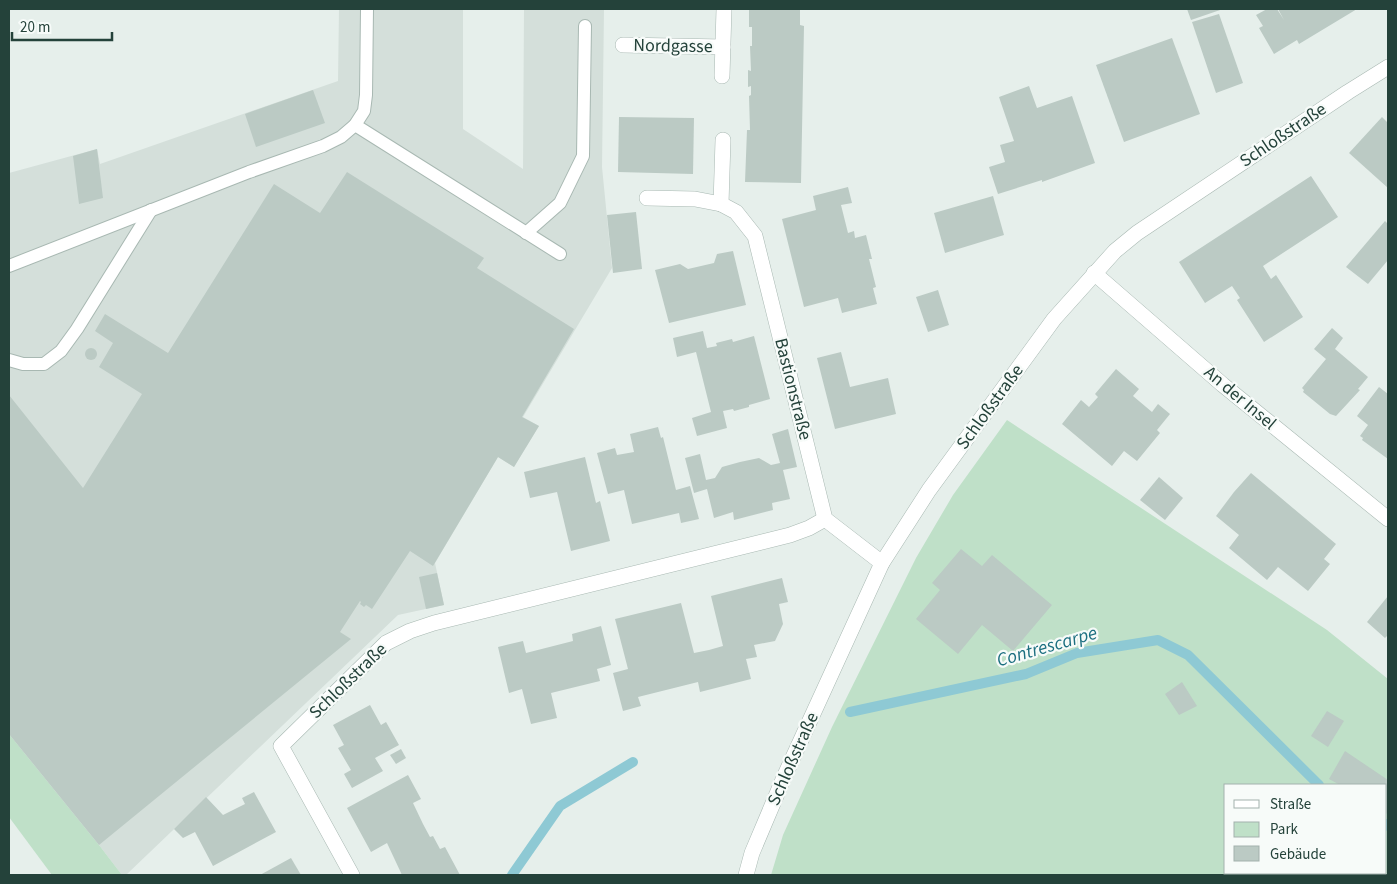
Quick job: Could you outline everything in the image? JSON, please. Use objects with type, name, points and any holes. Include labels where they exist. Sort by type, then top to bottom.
[{"type":"street","name":"Nordgasse","points":[[722,76],[724,9]]},
{"type":"street","name":"Nordgasse","points":[[623,45],[723,47]]},
{"type":"street","name":"Schloßstraße","points":[[746,875],[752,853],[785,775],[882,563],[929,490],[1054,319],[1115,251],[1137,233],[1388,67]]},
{"type":"street","points":[[721,204],[722,140]]},
{"type":"street","name":"Bastionstraße","points":[[647,198],[695,199],[721,204],[736,212],[755,236],[825,519]]},
{"type":"street","name":"An der Insel","points":[[1094,273],[1223,384],[1388,519]]},
{"type":"street","name":"Schloßstraße","points":[[352,875],[281,746],[386,643],[434,622],[790,535],[809,528],[825,519]]},
{"type":"street","points":[[825,519],[882,563]]},
{"type":"lane","points":[[9,266],[249,172],[323,146],[341,137],[355,125],[364,111],[366,95],[367,9]]},
{"type":"lane","points":[[526,232],[560,203],[583,156],[585,26]]},
{"type":"lane","points":[[355,125],[560,254]]},
{"type":"lane","points":[[9,360],[23,364],[44,364],[61,351],[77,329],[151,210]]},
{"type":"shaded area","points":[[339,9],[463,9],[463,129],[523,169],[524,9],[604,9],[602,167],[612,268],[523,417],[539,426],[514,467],[498,457],[435,563],[444,605],[398,615],[126,875],[122,875],[9,734],[9,173],[97,149],[100,164],[338,81]]},
{"type":"green space","points":[[1007,420],[1327,630],[1388,679],[1388,875],[771,875],[783,835],[832,727],[916,558],[953,495]]},
{"type":"green space","points":[[9,734],[122,875],[52,875],[9,817]]},
{"type":"building","points":[[749,9],[800,9],[800,25],[804,26],[801,183],[745,182],[747,130],[750,130],[749,96],[751,95],[751,86],[748,87],[748,70],[751,71],[750,46],[752,46],[752,27],[749,27]]},
{"type":"building","points":[[1187,9],[1223,9],[1191,20]]},
{"type":"building","points":[[1267,9],[1277,9],[1284,20],[1278,9],[1357,9],[1299,44],[1297,40],[1274,54],[1259,28],[1263,26],[1256,15]]},
{"type":"building","points":[[1219,14],[1243,83],[1216,93],[1192,22]]},
{"type":"building","points":[[1172,38],[1200,114],[1124,142],[1096,65]]},
{"type":"building","points":[[1029,86],[1037,108],[1072,96],[1095,163],[1042,182],[1042,180],[998,194],[989,167],[1005,162],[1000,145],[1014,141],[999,97]]},
{"type":"building","points":[[313,90],[325,123],[256,147],[245,114]]},
{"type":"building","points":[[619,117],[694,118],[693,174],[618,172]]},
{"type":"building","points":[[1382,117],[1388,123],[1388,188],[1349,153]]},
{"type":"building","points":[[97,149],[103,198],[79,204],[73,156]]},
{"type":"building","points":[[347,172],[484,258],[477,268],[574,329],[522,417],[539,426],[514,467],[498,457],[433,566],[410,551],[372,609],[366,605],[364,607],[360,604],[360,601],[340,632],[351,639],[99,845],[9,734],[9,395],[83,488],[142,394],[99,367],[113,343],[95,331],[105,314],[168,353],[274,184],[320,213]]},
{"type":"building","points":[[1311,176],[1338,217],[1263,266],[1271,279],[1276,275],[1303,317],[1264,342],[1237,300],[1240,298],[1232,286],[1205,303],[1179,262]]},
{"type":"building","points":[[848,187],[852,203],[841,205],[848,233],[854,231],[855,238],[866,235],[872,259],[869,259],[876,287],[873,288],[877,304],[842,313],[838,298],[804,307],[782,219],[816,210],[813,196]]},
{"type":"building","points":[[993,196],[1004,235],[945,253],[934,213]]},
{"type":"building","points":[[636,212],[642,269],[613,273],[607,215]]},
{"type":"building","points":[[1385,221],[1388,224],[1388,260],[1368,284],[1346,267]]},
{"type":"building","points":[[733,251],[746,305],[669,323],[655,270],[680,264],[688,269],[714,263],[717,254]]},
{"type":"building","points":[[938,290],[949,325],[928,332],[916,297]]},
{"type":"building","points":[[1332,328],[1343,338],[1335,349],[1368,377],[1358,389],[1360,390],[1336,416],[1330,414],[1303,392],[1302,388],[1326,359],[1314,349]]},
{"type":"building","points":[[703,331],[707,348],[717,346],[716,343],[732,339],[733,342],[754,336],[770,399],[734,411],[733,409],[723,411],[727,428],[697,436],[692,418],[711,412],[696,352],[677,357],[673,338]]},
{"type":"building","points":[[89,348],[93,348],[97,354],[93,360],[89,360],[85,356],[85,352]]},
{"type":"building","points":[[841,352],[850,387],[888,378],[896,414],[835,429],[817,358]]},
{"type":"building","points":[[1116,369],[1139,389],[1133,396],[1152,412],[1158,404],[1170,414],[1157,430],[1160,433],[1137,461],[1124,451],[1112,466],[1062,424],[1081,400],[1089,407],[1098,397],[1095,394]]},
{"type":"building","points":[[1379,387],[1388,394],[1388,459],[1362,440],[1363,438],[1360,436],[1368,425],[1357,416]]},
{"type":"building","points":[[658,427],[661,438],[663,437],[676,490],[690,486],[699,519],[681,523],[679,513],[632,524],[624,490],[608,494],[597,453],[615,448],[617,455],[634,452],[630,434]]},
{"type":"building","points":[[788,429],[797,467],[783,470],[790,499],[772,503],[773,510],[734,520],[733,512],[714,518],[707,489],[694,493],[685,458],[700,454],[706,480],[715,478],[722,467],[740,462],[759,458],[771,465],[780,463],[772,434]]},
{"type":"building","points":[[585,457],[596,503],[600,501],[610,541],[571,551],[557,492],[530,498],[524,472]]},
{"type":"building","points":[[1251,473],[1336,544],[1324,559],[1330,564],[1308,591],[1278,567],[1267,580],[1229,548],[1239,535],[1216,516]]},
{"type":"building","points":[[1159,477],[1183,498],[1165,520],[1140,500]]},
{"type":"building","points":[[961,549],[982,566],[992,555],[1052,605],[1013,651],[982,625],[958,654],[916,619],[940,590],[932,583]]},
{"type":"building","points":[[437,573],[444,605],[426,609],[419,577]]},
{"type":"building","points":[[782,578],[788,602],[779,604],[783,624],[775,641],[754,645],[757,657],[746,659],[751,679],[700,692],[698,682],[638,697],[641,706],[623,711],[613,673],[628,669],[615,619],[681,603],[694,653],[709,650],[723,646],[711,596]]},
{"type":"building","points":[[1388,596],[1388,635],[1385,638],[1367,622]]},
{"type":"building","points":[[601,626],[611,665],[597,669],[600,681],[551,693],[557,718],[531,724],[522,689],[509,693],[498,647],[523,641],[526,653],[573,641],[572,634]]},
{"type":"building","points":[[1182,682],[1197,706],[1179,715],[1165,694]]},
{"type":"building","points":[[370,705],[381,725],[386,722],[399,745],[375,758],[383,771],[352,788],[344,774],[351,770],[338,748],[344,745],[333,725]]},
{"type":"building","points":[[1327,711],[1344,721],[1328,747],[1311,736]]},
{"type":"building","points":[[401,749],[406,758],[396,764],[390,755]]},
{"type":"building","points":[[1345,751],[1388,780],[1388,815],[1387,784],[1338,784],[1329,779]]},
{"type":"building","points":[[408,775],[421,799],[413,803],[423,824],[430,837],[433,836],[440,849],[445,847],[460,875],[402,875],[387,843],[371,852],[347,808]]},
{"type":"building","points":[[254,792],[276,832],[213,866],[195,832],[183,838],[174,829],[206,797],[223,815],[245,804],[242,798]]},
{"type":"building","points":[[291,858],[301,875],[260,875]]},
{"type":"waterway","name":"Contrescarpe","points":[[850,712],[1026,674],[1077,653],[1158,640],[1188,655],[1318,784]]},
{"type":"waterway","name":"Contrescarpe","points":[[512,875],[560,806],[633,762]]}]
